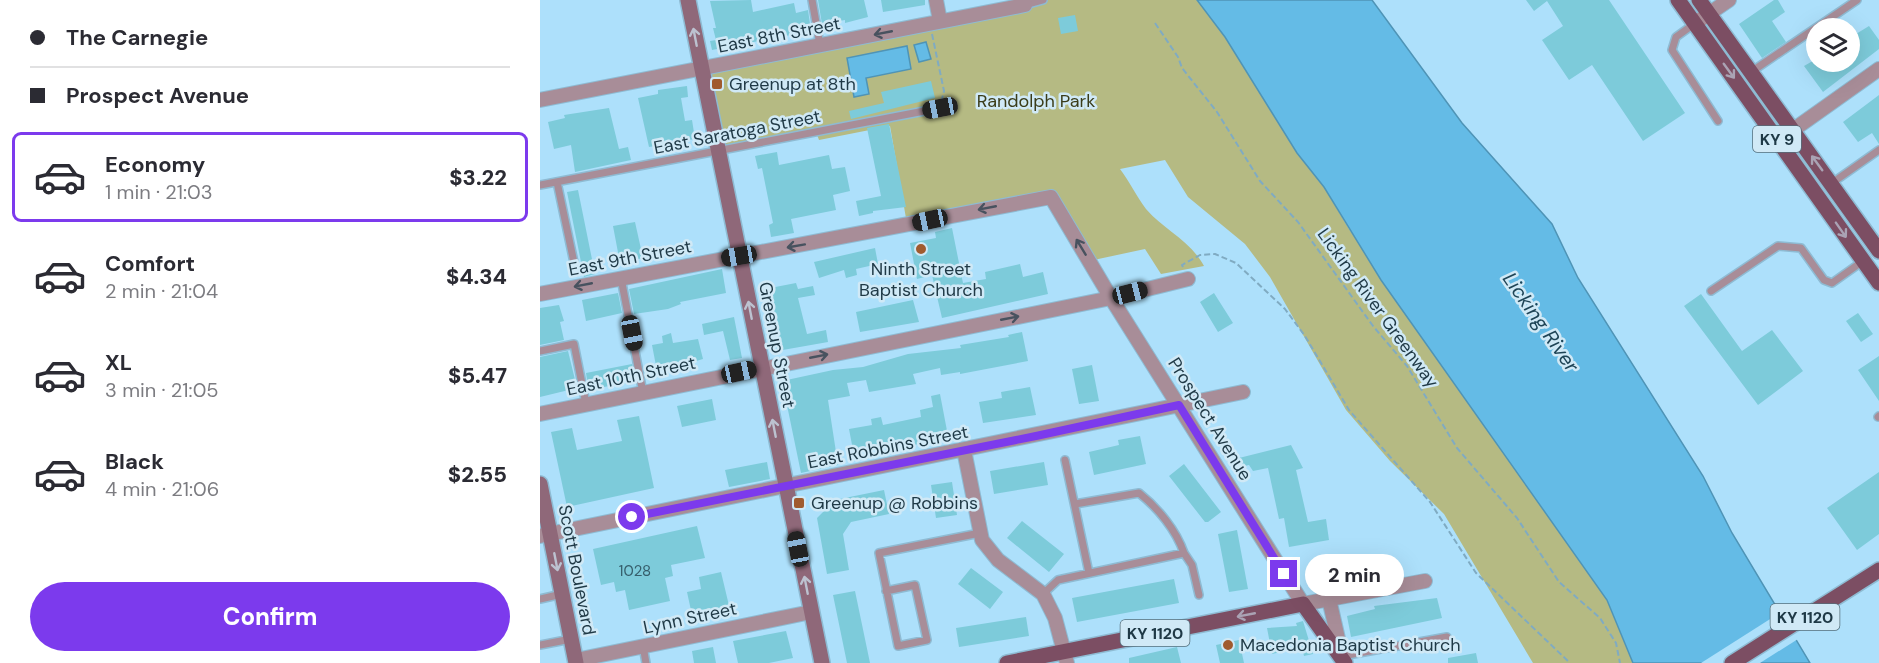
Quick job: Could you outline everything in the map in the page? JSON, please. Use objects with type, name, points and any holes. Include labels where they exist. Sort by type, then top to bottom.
[{"type":"main road","name":"Greenup Street","points":[[688,0],[822,663]]},
{"type":"main road","name":"KY 9","points":[[1678,0],[1879,283]]},
{"type":"main road","name":"KY 9","points":[[1699,0],[1879,251]]},
{"type":"main road","name":"Scott Boulevard","points":[[540,484],[545,535],[562,594],[576,662]]},
{"type":"main road","name":"KY 1120","points":[[1732,663],[1879,570]]},
{"type":"main road","name":"KY 1120","points":[[1007,663],[1066,657],[1303,604]]},
{"type":"main road","name":"Prospect Avenue","points":[[1303,604],[1343,660]]},
{"type":"street","points":[[935,22],[936,0]]},
{"type":"street","points":[[1694,24],[1729,0]]},
{"type":"street","name":"East 8th Street","points":[[541,98],[820,45],[1027,2]]},
{"type":"street","points":[[1793,130],[1879,69]]},
{"type":"street","name":"East 9th Street","points":[[540,294],[1044,197]]},
{"type":"street","name":"Prospect Avenue","points":[[1044,197],[1051,197],[1111,298],[1303,604]]},
{"type":"street","name":"East 10th Street","points":[[540,414],[1111,298],[1188,279]]},
{"type":"street","name":"East Robbins Street","points":[[545,535],[1243,392]]},
{"type":"street","points":[[964,450],[980,532],[998,561],[1042,594],[1055,618],[1066,657]]},
{"type":"street","points":[[1303,604],[1425,581]]},
{"type":"street","points":[[1329,599],[1343,660]]},
{"type":"street","name":"Lynn Street","points":[[576,662],[811,612]]},
{"type":"lane","points":[[812,0],[820,45]]},
{"type":"lane","points":[[1027,2],[1043,0]]},
{"type":"lane","points":[[1751,72],[1857,0]]},
{"type":"lane","points":[[1694,24],[1676,37],[1672,51],[1718,121]]},
{"type":"lane","name":"East Saratoga Street","points":[[540,185],[940,108]]},
{"type":"lane","points":[[1832,183],[1879,150]]},
{"type":"lane","points":[[557,182],[576,272]]},
{"type":"lane","points":[[1711,291],[1778,246],[1801,248],[1824,280],[1832,284],[1863,261]]},
{"type":"lane","points":[[621,278],[643,393]]},
{"type":"lane","points":[[540,351],[574,344],[586,404]]},
{"type":"lane","points":[[1065,460],[1089,573]]},
{"type":"lane","points":[[1075,504],[1139,493],[1151,502],[1179,540],[1192,565],[1199,595]]},
{"type":"lane","points":[[886,591],[915,585],[927,640],[898,646],[886,591],[879,553],[980,532]]},
{"type":"lane","points":[[1042,594],[1058,580],[1184,553]]},
{"type":"lane","points":[[540,599],[562,594]]},
{"type":"lane","points":[[1343,660],[1447,637]]},
{"type":"lane","points":[[540,645],[571,639]]},
{"type":"lane","points":[[643,646],[646,663]]},
{"type":"path","points":[[935,22],[944,91],[940,108]]},
{"type":"path","name":"Licking River Greenway","points":[[1155,24],[1178,57],[1182,68],[1217,112],[1260,181],[1298,222],[1373,326],[1407,366],[1457,448],[1517,518],[1559,582],[1600,618],[1616,643],[1620,663]]},
{"type":"path","points":[[1188,279],[1182,265],[1200,255],[1215,254],[1236,264],[1285,309],[1305,336],[1348,410],[1430,502],[1476,573],[1570,663]]},
{"type":"green space","name":"Randolph Park","points":[[1043,0],[1197,0],[1225,37],[1297,153],[1324,187],[1349,229],[1607,600],[1633,663],[1533,663],[1444,514],[1390,461],[1346,410],[1270,277],[1245,244],[1188,197],[1165,160],[1120,169],[1146,209],[1192,249],[1204,266],[1161,274],[1145,249],[1089,261],[1051,197],[907,224],[890,126],[819,140],[816,132],[718,150],[702,68]]},
{"type":"water","name":"Licking River","points":[[1197,0],[1372,0],[1462,123],[1552,224],[1578,278],[1703,476],[1732,533],[1810,663],[1633,663],[1607,600],[1381,280],[1324,187],[1297,153],[1225,37]]},
{"type":"water","points":[[926,42],[931,59],[919,62],[914,45]]},
{"type":"water","points":[[907,46],[911,69],[866,78],[869,94],[854,97],[847,58]]},
{"type":"pier","points":[[1781,612],[1798,639],[1760,663],[1701,663]]},
{"type":"building","points":[[751,0],[753,12],[794,3],[796,13],[808,10],[811,31],[712,50],[710,41],[716,40],[713,28],[716,28],[710,1]]},
{"type":"building","points":[[818,0],[864,0],[868,17],[845,23],[845,20],[822,24]]},
{"type":"building","points":[[881,0],[925,0],[925,5],[883,12]]},
{"type":"building","points":[[1526,0],[1609,0],[1685,113],[1643,141],[1592,65],[1569,80],[1542,40],[1563,26],[1547,1],[1534,11]]},
{"type":"building","points":[[1774,0],[1778,0],[1785,12],[1772,21],[1786,42],[1762,58],[1739,24]]},
{"type":"building","points":[[1075,15],[1078,31],[1061,34],[1058,18]]},
{"type":"building","points":[[1869,26],[1879,40],[1879,49],[1860,64],[1860,32]]},
{"type":"building","points":[[1808,72],[1849,72],[1823,92]]},
{"type":"building","points":[[931,81],[935,98],[851,119],[849,111],[884,103],[881,92]]},
{"type":"building","points":[[687,86],[688,97],[681,98],[685,121],[692,120],[695,139],[649,147],[638,98],[658,94],[658,90]]},
{"type":"building","points":[[1879,95],[1879,144],[1872,133],[1858,142],[1843,122]]},
{"type":"building","points":[[609,108],[619,149],[628,147],[631,160],[575,172],[571,145],[554,149],[548,122],[565,118],[564,115]]},
{"type":"building","points":[[889,124],[906,207],[873,211],[873,213],[859,216],[856,201],[881,196],[867,128]]},
{"type":"building","points":[[777,152],[779,165],[829,155],[832,169],[845,167],[850,191],[833,195],[836,210],[791,219],[794,233],[771,237],[769,225],[773,223],[762,168],[758,169],[755,156]]},
{"type":"building","points":[[578,190],[595,274],[584,277],[567,192]]},
{"type":"building","points":[[635,222],[643,258],[620,263],[613,226]]},
{"type":"building","points":[[952,228],[963,283],[986,279],[985,272],[1020,264],[1023,277],[1043,272],[1048,294],[942,318],[932,275],[917,279],[910,243],[936,238],[935,232]]},
{"type":"building","points":[[875,248],[878,264],[856,269],[857,275],[846,278],[844,270],[819,278],[814,262]]},
{"type":"building","points":[[722,269],[726,293],[680,302],[681,304],[668,309],[634,314],[629,289]]},
{"type":"building","points":[[796,283],[798,289],[813,286],[815,295],[798,298],[807,334],[826,330],[828,342],[777,351],[765,289]]},
{"type":"building","points":[[618,293],[622,313],[586,321],[582,300]]},
{"type":"building","points":[[1214,293],[1233,323],[1218,332],[1200,302]]},
{"type":"building","points":[[1701,294],[1742,351],[1772,330],[1803,371],[1758,405],[1684,306]]},
{"type":"building","points":[[913,300],[919,322],[860,332],[856,312]]},
{"type":"building","points":[[559,305],[564,321],[560,322],[564,340],[540,345],[540,308]]},
{"type":"building","points":[[1858,313],[1873,334],[1861,342],[1846,321]]},
{"type":"building","points":[[734,317],[742,358],[730,360],[723,331],[704,335],[702,324]]},
{"type":"building","points":[[1022,332],[1028,361],[960,374],[960,372],[941,375],[940,368],[913,374],[916,384],[869,392],[866,380],[847,383],[850,396],[828,400],[838,465],[801,473],[782,381],[833,370],[863,367],[908,354],[961,348],[960,345],[1009,337],[1008,335]]},
{"type":"building","points":[[671,333],[673,343],[698,339],[703,359],[679,366],[679,368],[657,371],[652,345],[663,343],[662,336]]},
{"type":"building","points":[[568,351],[577,388],[540,397],[540,357]]},
{"type":"building","points":[[1879,356],[1879,401],[1858,370]]},
{"type":"building","points":[[632,364],[635,382],[591,389],[588,386],[586,373]]},
{"type":"building","points":[[1092,365],[1099,401],[1079,404],[1072,369]]},
{"type":"building","points":[[1030,387],[1036,415],[983,423],[979,402],[1002,398],[1001,392]]},
{"type":"building","points":[[940,394],[948,436],[903,448],[901,443],[853,450],[849,429],[872,425],[871,419],[881,417],[883,425],[921,417],[920,410],[933,407],[931,396]]},
{"type":"building","points":[[712,399],[716,420],[682,427],[677,406]]},
{"type":"building","points":[[639,416],[654,488],[567,507],[551,432],[572,428],[577,450],[622,441],[617,420]]},
{"type":"building","points":[[1140,436],[1146,464],[1094,475],[1089,452],[1119,445],[1118,440]]},
{"type":"building","points":[[1291,445],[1303,468],[1296,470],[1308,522],[1326,519],[1329,540],[1289,547],[1284,518],[1279,519],[1268,468],[1253,471],[1249,465],[1239,467],[1235,459]]},
{"type":"building","points":[[767,462],[770,479],[729,487],[725,470]]},
{"type":"building","points":[[1044,462],[1048,485],[994,494],[990,471]]},
{"type":"building","points":[[1184,464],[1221,512],[1208,522],[1205,522],[1169,476]]},
{"type":"building","points":[[1879,472],[1879,534],[1857,550],[1827,508]]},
{"type":"building","points":[[952,482],[957,515],[936,518],[931,485]]},
{"type":"building","points":[[884,490],[889,514],[851,522],[843,534],[849,570],[827,574],[817,518],[835,500]]},
{"type":"building","points":[[1022,521],[1064,554],[1049,572],[1007,538]]},
{"type":"building","points":[[697,526],[705,558],[671,565],[673,576],[665,578],[670,601],[629,610],[625,590],[616,592],[614,582],[601,585],[593,549]]},
{"type":"building","points":[[1237,530],[1248,589],[1229,592],[1218,534]]},
{"type":"building","points":[[971,568],[1003,592],[990,609],[958,584]]},
{"type":"building","points":[[721,572],[731,614],[707,619],[705,612],[692,615],[687,592],[701,589],[699,577]]},
{"type":"building","points":[[1174,579],[1179,603],[1077,622],[1072,598]]},
{"type":"building","points":[[855,591],[870,663],[847,663],[833,595]]},
{"type":"building","points":[[1437,598],[1442,618],[1351,637],[1347,616],[1375,609],[1374,606]]},
{"type":"building","points":[[1026,617],[1029,636],[959,647],[956,628]]},
{"type":"building","points":[[1303,621],[1313,654],[1304,656],[1300,640],[1279,644],[1281,652],[1272,654],[1267,628],[1297,626],[1296,623]]},
{"type":"building","points":[[786,631],[793,658],[769,663],[738,663],[733,641]]},
{"type":"building","name":"Macedonia Baptist Church","points":[[1239,640],[1244,663],[1220,663],[1216,645]]},
{"type":"building","points":[[713,647],[716,663],[694,663],[692,651]]},
{"type":"building","points":[[1177,647],[1181,663],[1129,663],[1129,658]]},
{"type":"building","points":[[1476,653],[1478,663],[1448,663],[1448,658]]},
{"type":"place","name":"Greenup at 8th","points":[[717,84]]},
{"type":"place","name":"Ninth Street Baptist Church","points":[[921,249]]},
{"type":"place","name":"Greenup @ Robbins","points":[[799,503]]},
{"type":"place","name":"Macedonia Baptist Church","points":[[1228,645]]},
{"type":"route","points":[[632,517],[861,472],[1179,405],[1284,574]]}]
